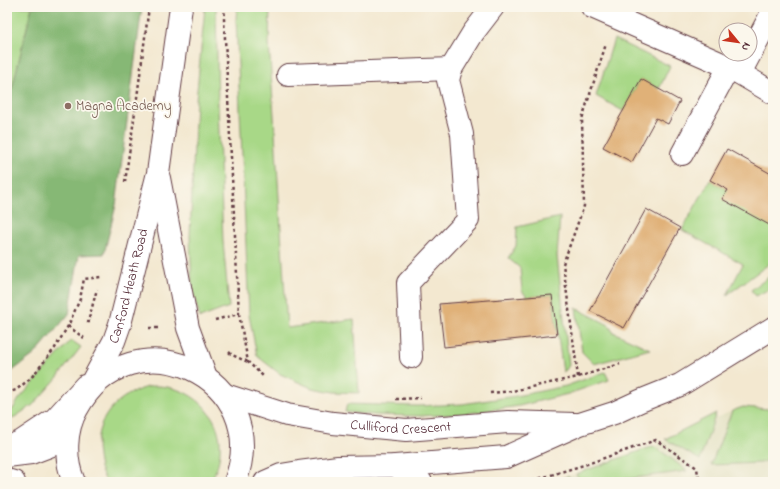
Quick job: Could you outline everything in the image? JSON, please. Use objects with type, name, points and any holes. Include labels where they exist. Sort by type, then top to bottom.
[{"type":"street","name":"Canford Heath Road","points":[[74,482],[68,460],[68,433],[75,412],[98,373],[114,341],[120,324],[158,173],[180,7]]},
{"type":"street","points":[[411,358],[408,283],[468,220],[462,134],[448,80],[451,69],[473,33],[493,7]]},
{"type":"street","points":[[592,7],[735,70],[773,93]]},
{"type":"street","points":[[682,154],[773,12]]},
{"type":"street","points":[[288,75],[451,69]]},
{"type":"street","name":"Canford Heath Road","points":[[158,173],[188,328],[206,377]]},
{"type":"street","name":"Culliford Crescent","points":[[265,482],[281,475],[338,467],[395,466],[506,457],[580,424],[614,413],[680,385],[773,328]]},
{"type":"street","points":[[86,393],[98,381],[112,372],[127,365],[144,361],[160,360],[177,363],[206,377],[225,395],[239,422],[243,446],[241,461],[235,482]]},
{"type":"street","points":[[7,448],[22,441],[55,419],[98,373]]},
{"type":"street","name":"Culliford Crescent","points":[[225,395],[287,415],[325,422],[406,430],[508,422],[580,424]]},
{"type":"street","points":[[7,456],[31,453],[45,448],[52,445],[68,433]]},
{"type":"street","points":[[395,466],[421,482]]},
{"type":"street","points":[[7,480],[14,482]]},
{"type":"path","points":[[123,189],[149,7]]},
{"type":"path","points":[[578,377],[563,264],[584,206],[582,119],[615,17]]},
{"type":"path","points":[[7,393],[16,390],[31,378],[55,348],[68,326],[80,299],[84,279],[101,277],[104,270]]},
{"type":"path","points":[[239,314],[248,362],[267,380]]},
{"type":"path","points":[[68,326],[86,339]]},
{"type":"path","points":[[483,393],[512,391],[578,377],[620,364]]},
{"type":"path","points":[[394,399],[424,398]]},
{"type":"path","points":[[528,482],[587,464],[656,440],[697,468],[698,482]]},
{"type":"shaded area","points":[[773,406],[773,482],[551,482],[650,448],[743,407],[769,409]]},
{"type":"green space","points":[[7,7],[32,7],[12,89],[7,88]]},
{"type":"green space","name":"Magna Academy","points":[[32,7],[142,7],[116,205],[104,254],[79,255],[69,314],[35,354],[7,375],[7,88],[12,89]]},
{"type":"green space","points":[[205,7],[216,7],[223,241],[229,307],[200,318],[192,289],[190,236],[196,101]]},
{"type":"green space","points":[[237,7],[270,7],[269,43],[287,328],[354,319],[359,393],[334,392],[312,388],[280,374],[257,356],[249,315],[236,19]]},
{"type":"green space","points":[[614,39],[670,66],[659,89],[641,79],[623,111],[596,96]]},
{"type":"green space","points":[[710,180],[728,190],[773,227],[773,261],[727,295],[743,264],[682,230]]},
{"type":"green space","points":[[560,217],[557,256],[569,365],[563,372],[552,295],[527,297],[522,291],[520,268],[508,258],[516,246],[517,227]]},
{"type":"green space","points":[[773,274],[773,287],[756,296],[751,290]]},
{"type":"green space","points":[[576,308],[609,325],[613,332],[650,349],[594,364],[582,352]]},
{"type":"green space","points":[[71,340],[81,347],[57,378],[33,405],[7,422],[7,411],[13,409],[19,399]]},
{"type":"green space","points":[[605,372],[609,380],[568,394],[519,406],[463,414],[419,416],[374,415],[345,412],[347,404],[417,406],[462,404],[516,396],[566,386]]},
{"type":"green space","points":[[153,386],[172,388],[188,394],[201,404],[212,416],[218,431],[220,447],[218,465],[210,482],[107,482],[105,479],[99,463],[97,443],[99,431],[104,420],[110,410],[129,394],[140,389]]},
{"type":"green space","points":[[773,406],[773,457],[761,463],[711,465],[732,411],[743,407],[769,409]]},
{"type":"green space","points":[[716,413],[700,460],[665,439]]},
{"type":"green space","points":[[653,446],[687,471],[619,480],[619,482],[581,482],[576,474]]},
{"type":"green space","points":[[568,476],[571,482],[551,482]]},
{"type":"building","points":[[641,79],[680,101],[668,124],[656,118],[632,162],[603,147]]},
{"type":"building","points":[[727,149],[773,175],[773,227],[722,199],[728,190],[710,180]]},
{"type":"building","points":[[646,209],[680,228],[624,328],[590,311]]},
{"type":"building","points":[[552,295],[557,335],[444,347],[439,304]]},
{"type":"place","name":"Magna Academy","points":[[68,106]]}]
